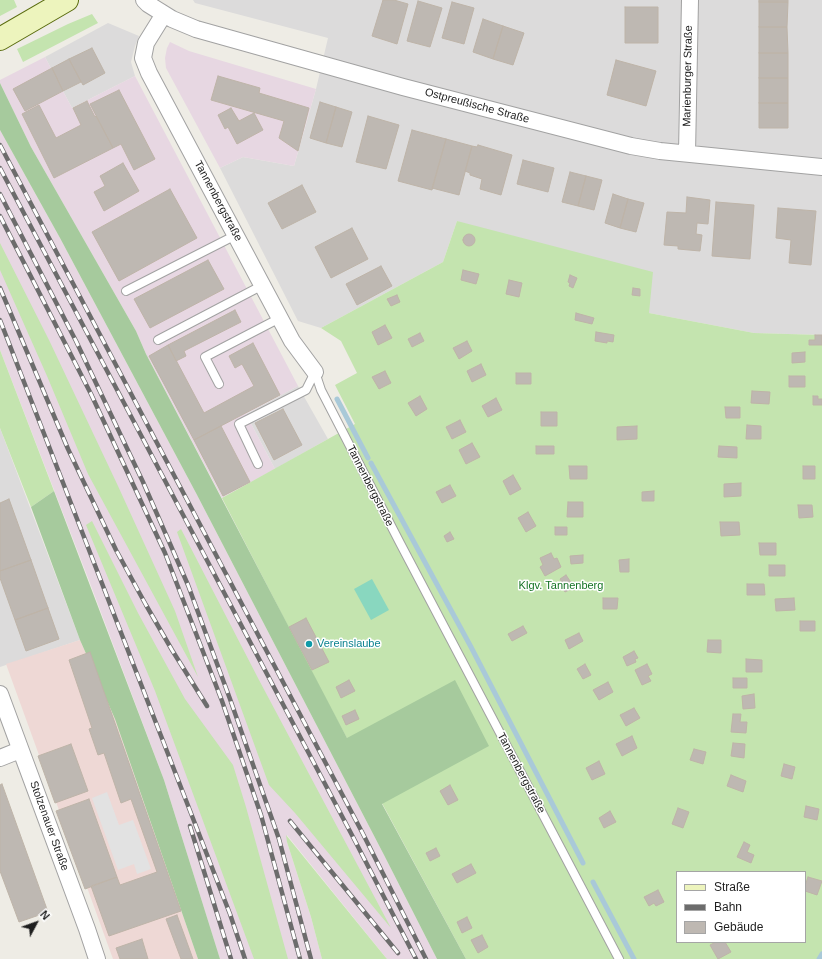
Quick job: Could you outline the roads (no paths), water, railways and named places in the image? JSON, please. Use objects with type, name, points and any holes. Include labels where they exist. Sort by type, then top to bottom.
[{"type":"main road","points":[[0,38],[68,0]]},
{"type":"street","name":"Ostpreußische Straße","points":[[144,0],[172,19],[196,29],[403,87],[631,146],[660,151],[822,166]]},
{"type":"street","name":"Marienburger Straße","points":[[687,153],[690,0]]},
{"type":"street","name":"Tannenbergstraße","points":[[164,14],[146,43],[143,58],[153,80],[292,341],[315,372]]},
{"type":"street","name":"Stolzenauer Straße","points":[[0,694],[87,929],[96,959]]},
{"type":"street","points":[[0,758],[20,750]]},
{"type":"lane","points":[[126,291],[236,235]]},
{"type":"lane","points":[[158,340],[263,285]]},
{"type":"lane","points":[[219,384],[205,357],[280,318]]},
{"type":"lane","points":[[258,464],[239,424],[306,390],[315,372]]},
{"type":"lane","name":"Tannenbergstraße","points":[[315,372],[321,390],[400,544],[619,959]]},
{"type":"waterway","points":[[337,399],[368,458]]},
{"type":"waterway","points":[[371,463],[471,647],[583,863]]},
{"type":"waterway","points":[[593,882],[634,959]]},
{"type":"waterway","points":[[819,959],[822,954]]},
{"type":"railway","points":[[0,145],[362,832],[426,959]]},
{"type":"railway","points":[[0,168],[416,959]]},
{"type":"railway","points":[[0,194],[76,341],[143,482],[188,585],[279,839],[311,959]]},
{"type":"railway","points":[[0,216],[91,394],[165,553],[222,701],[261,815],[300,959]]},
{"type":"railway","points":[[0,288],[68,449],[116,550],[172,650],[207,706]]},
{"type":"railway","points":[[0,320],[230,914],[245,959]]},
{"type":"railway","points":[[290,821],[398,953]]},
{"type":"railway","points":[[190,826],[231,959]]},
{"type":"place","name":"Vereinslaube","points":[[309,644]]},
{"type":"park label","name":"Klgv. Tannenberg","points":[[561,586]]}]
